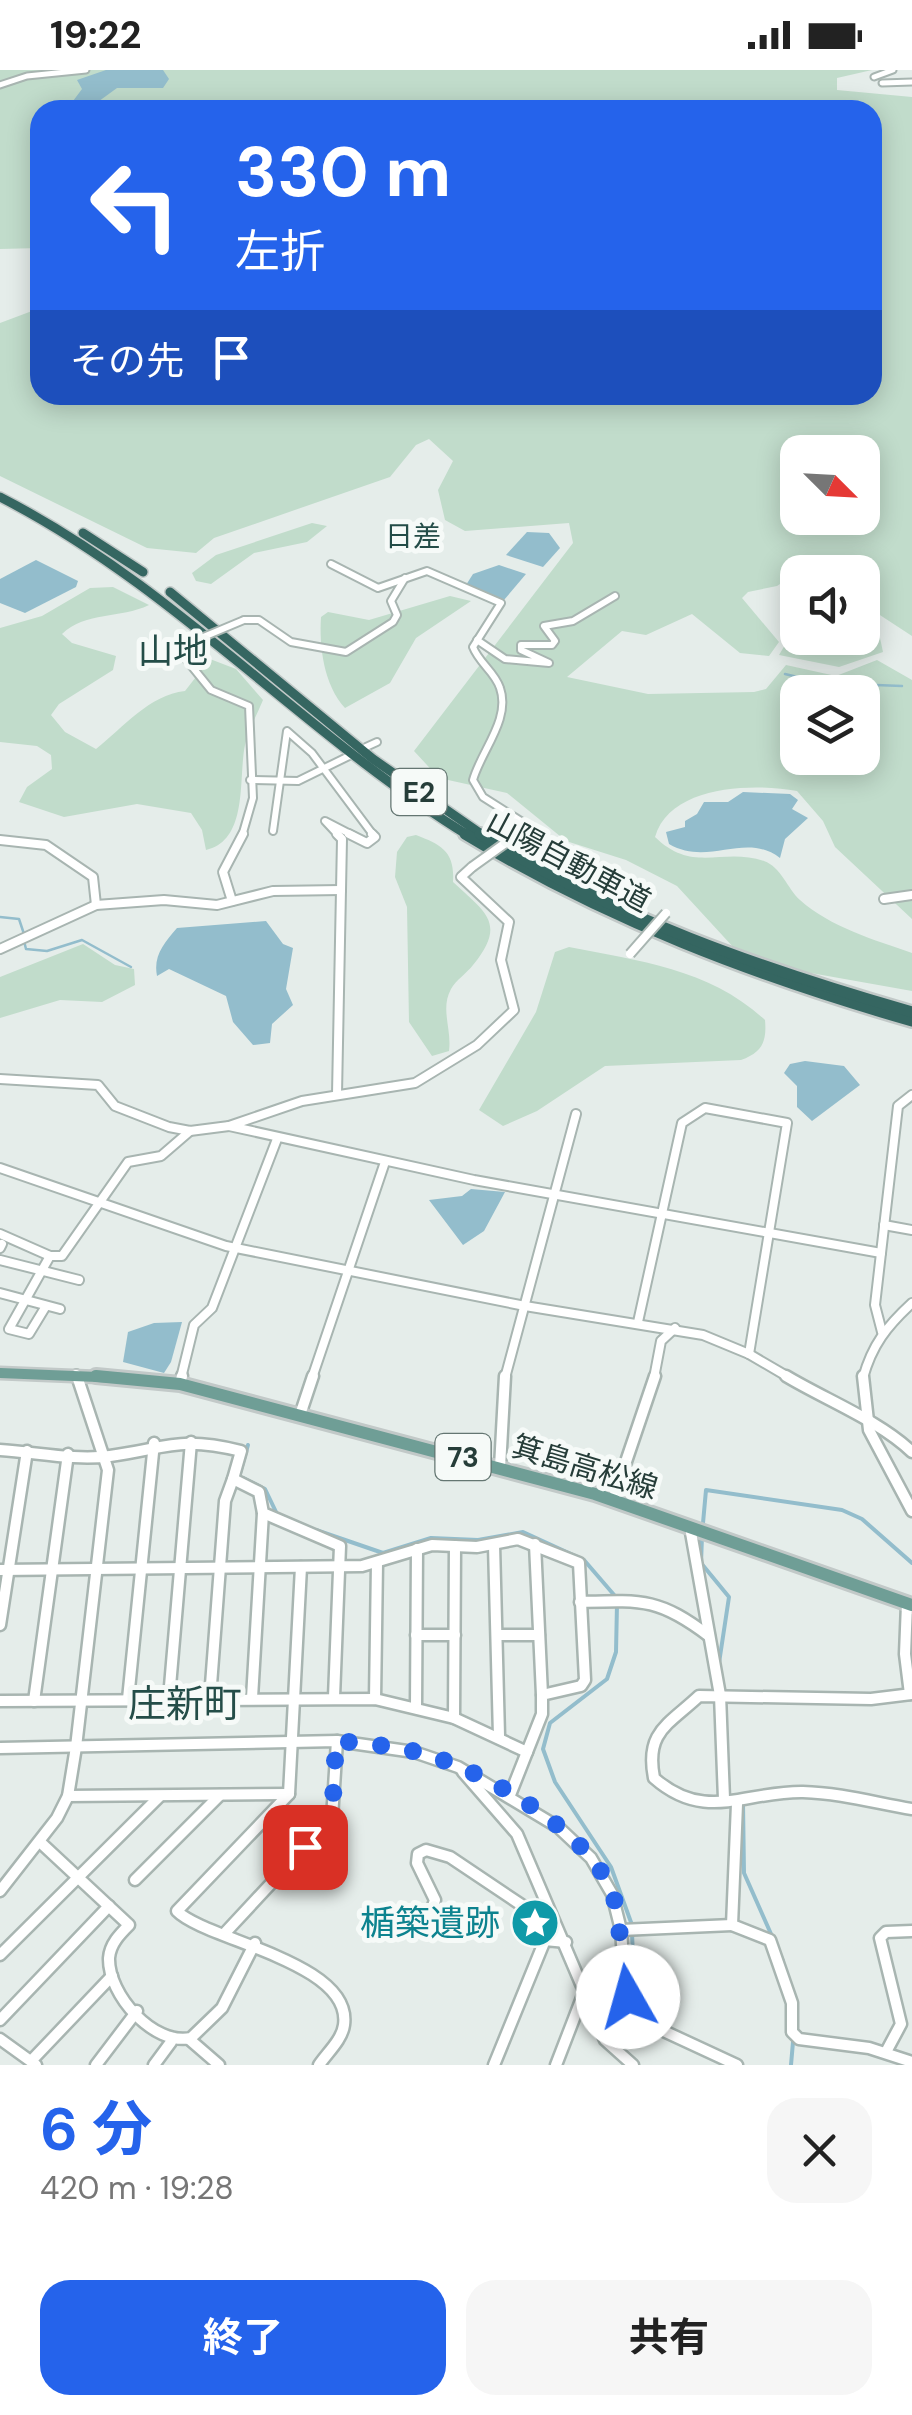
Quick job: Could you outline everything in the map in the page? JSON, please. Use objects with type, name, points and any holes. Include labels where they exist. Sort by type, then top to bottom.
[{"type":"highway","name":"山陽自動車道","points":[[0,493],[142,580],[388,781],[531,875],[682,946],[912,1021]]},
{"type":"highway","name":"山陽自動車道","points":[[887,1010],[912,1012]]},
{"type":"main road","name":"箕島高松線","points":[[0,1372],[76,1374],[180,1384],[613,1500],[910,1605]]},
{"type":"street","points":[[0,85],[27,76],[86,70]]},
{"type":"street","points":[[874,77],[893,70]]},
{"type":"street","points":[[882,83],[911,81]]},
{"type":"street","points":[[0,1079],[98,1085],[115,1106],[190,1132],[229,1126],[302,1101],[415,1083],[478,1045],[514,1010],[501,960],[509,922],[494,902],[465,884],[461,877],[518,834],[524,822],[484,797],[473,780],[503,704],[498,684],[474,652],[477,640],[501,602],[452,584],[434,570],[425,568],[378,588],[331,564]]},
{"type":"street","points":[[232,901],[223,875],[232,845],[248,826],[254,736],[249,706],[211,690],[181,653],[190,643],[244,620],[259,620],[291,642],[346,652],[394,622],[397,615],[391,602],[404,578]]},
{"type":"street","points":[[477,640],[505,659],[549,663],[520,648],[552,645],[555,642],[542,629],[544,626],[573,621],[615,596]]},
{"type":"street","points":[[273,831],[287,731],[324,770],[375,838],[366,843],[326,821],[342,838],[337,1094]]},
{"type":"street","points":[[366,747],[377,742]]},
{"type":"street","points":[[250,780],[298,781],[349,756]]},
{"type":"street","points":[[0,840],[52,848],[92,877],[96,905]]},
{"type":"street","points":[[0,949],[96,905],[164,900],[217,906],[273,892],[340,890]]},
{"type":"street","points":[[884,898],[912,895]]},
{"type":"street","points":[[630,954],[666,914]]},
{"type":"street","points":[[882,1332],[875,1305],[898,1106],[912,1095]]},
{"type":"street","points":[[638,1322],[679,1130],[699,1109],[786,1122],[749,1354]]},
{"type":"street","points":[[500,1467],[505,1376],[576,1114]]},
{"type":"street","points":[[229,1126],[552,1195],[881,1253]]},
{"type":"street","points":[[1,1242],[62,1256],[128,1162],[161,1156],[190,1132]]},
{"type":"street","points":[[180,1384],[194,1324],[212,1308],[278,1139]]},
{"type":"street","points":[[300,1415],[385,1162]]},
{"type":"street","points":[[0,1168],[234,1247],[525,1306],[674,1328],[749,1354],[865,1422],[889,1430],[912,1452]]},
{"type":"street","points":[[884,1225],[912,1230]]},
{"type":"street","points":[[46,1306],[29,1334],[9,1329],[50,1256]]},
{"type":"street","points":[[0,1260],[79,1280]]},
{"type":"street","points":[[0,1293],[60,1308]]},
{"type":"street","points":[[912,1303],[882,1332],[864,1369],[865,1422],[875,1451],[912,1511]]},
{"type":"street","points":[[613,1500],[654,1381],[661,1341],[674,1328]]},
{"type":"street","points":[[0,1891],[41,1843],[68,1796],[76,1747],[107,1457],[76,1374]]},
{"type":"street","points":[[169,1698],[191,1442]]},
{"type":"street","points":[[0,1450],[107,1457],[154,1443],[191,1442],[241,1450],[225,1501],[210,1698]]},
{"type":"street","points":[[128,1699],[154,1443]]},
{"type":"street","points":[[0,1624],[4,1570],[27,1450]]},
{"type":"street","points":[[34,1700],[68,1454]]},
{"type":"street","points":[[233,1480],[259,1492],[264,1513],[252,1698]]},
{"type":"street","points":[[264,1513],[340,1546],[334,1697]]},
{"type":"street","points":[[690,1527],[722,1696],[724,1799]]},
{"type":"street","points":[[4,1570],[340,1566],[377,1563],[417,1549],[494,1545],[518,1539],[578,1563],[584,1680],[581,1686],[542,1696]]},
{"type":"street","points":[[510,1795],[542,1714],[535,1544]]},
{"type":"street","points":[[494,1545],[499,1736]]},
{"type":"street","points":[[454,1546],[454,1718]]},
{"type":"street","points":[[416,1706],[417,1549]]},
{"type":"street","points":[[375,1699],[377,1563]]},
{"type":"street","points":[[301,1567],[289,1794],[177,1911],[190,1922],[255,1943],[321,1984],[342,2006],[344,2025],[319,2065]]},
{"type":"street","points":[[580,1602],[617,1601],[676,1609],[708,1636]]},
{"type":"street","points":[[910,1605],[904,1654],[911,1694],[871,1699],[699,1696],[661,1728],[649,1751],[654,1778],[675,1797],[688,1802],[741,1802],[798,1792],[912,1809]]},
{"type":"street","points":[[416,1635],[455,1635]]},
{"type":"street","points":[[496,1635],[539,1635]]},
{"type":"street","points":[[0,1701],[375,1699],[454,1718],[527,1752]]},
{"type":"street","points":[[224,1934],[332,1818],[336,1741]]},
{"type":"street","points":[[0,1748],[336,1741],[414,1752],[458,1767],[510,1795],[572,1838],[592,1858],[629,1928],[624,1988],[642,2021],[737,2065]]},
{"type":"street","points":[[458,1767],[508,1820],[566,1942],[605,2040],[618,2060],[634,2065]]},
{"type":"street","points":[[68,1796],[289,1794]]},
{"type":"street","points":[[135,1880],[221,1795]]},
{"type":"street","points":[[0,1956],[160,1796]]},
{"type":"street","points":[[732,1925],[741,1802]]},
{"type":"street","points":[[41,1843],[129,1925],[109,1954],[112,1976],[156,2034],[171,2042],[189,2040],[223,2007],[255,1943]]},
{"type":"street","points":[[426,1928],[439,1903],[416,1862],[418,1854],[426,1850],[450,1857],[523,1906],[545,1940]]},
{"type":"street","points":[[0,2020],[109,1906]]},
{"type":"street","points":[[629,1928],[732,1925],[770,1940],[792,2004],[794,2034],[886,2052],[912,2062]]},
{"type":"street","points":[[886,2052],[901,2024],[880,1938],[886,1932],[912,1931]]},
{"type":"street","points":[[545,1940],[566,1942]]},
{"type":"street","points":[[494,2065],[545,1940]]},
{"type":"street","points":[[0,2039],[34,2063],[112,1976]]},
{"type":"street","points":[[556,2065],[586,1990]]},
{"type":"street","points":[[96,2065],[136,2011]]},
{"type":"street","points":[[189,2040],[219,2065]]},
{"type":"street","points":[[154,2065],[171,2042]]},
{"type":"green space","points":[[0,70],[872,70],[837,78],[837,90],[912,97],[912,636],[880,615],[880,555],[780,555],[780,584],[748,592],[742,598],[779,642],[769,656],[740,653],[692,614],[646,635],[622,631],[567,677],[648,694],[754,692],[766,689],[786,665],[831,675],[780,675],[780,775],[880,775],[880,675],[839,675],[877,660],[912,680],[912,919],[835,847],[823,821],[797,791],[737,788],[695,797],[664,820],[655,837],[682,854],[749,857],[770,864],[800,900],[825,918],[912,953],[912,991],[794,970],[734,948],[677,886],[626,860],[566,841],[507,793],[439,778],[414,751],[573,543],[569,523],[465,531],[445,520],[438,490],[453,461],[429,439],[416,445],[390,477],[214,538],[196,553],[147,548],[0,476],[0,323],[30,312],[30,405],[882,405],[882,100],[30,100],[30,248],[0,249]]},
{"type":"green space","points":[[312,523],[327,526],[307,542],[254,553],[211,584],[196,581],[192,573],[216,555]]},
{"type":"green space","points":[[113,587],[149,605],[92,618],[62,634],[72,643],[116,656],[113,670],[59,704],[51,715],[65,732],[96,749],[148,705],[185,691],[210,659],[236,669],[263,700],[245,745],[235,821],[220,844],[206,850],[202,830],[191,813],[137,804],[64,817],[19,802],[27,787],[52,769],[51,755],[37,746],[0,742],[0,628],[42,616],[90,588]]},
{"type":"green space","points":[[450,596],[471,601],[416,638],[390,683],[345,708],[324,665],[321,617],[328,612],[369,620]]},
{"type":"green space","points":[[780,653],[874,655],[839,667]]},
{"type":"green space","points":[[416,835],[445,851],[452,863],[453,882],[483,911],[490,928],[483,951],[448,997],[449,1051],[432,1056],[409,1022],[407,907],[395,877],[397,852],[407,837]]},
{"type":"green space","points":[[83,944],[115,965],[134,969],[135,985],[102,1002],[60,1000],[0,1018],[0,977]]},
{"type":"green space","points":[[569,947],[673,970],[721,989],[765,1020],[762,1045],[741,1060],[605,1066],[537,1111],[503,1126],[479,1110],[536,1012],[555,952]]},
{"type":"water","points":[[106,70],[163,70],[169,79],[163,88],[117,88],[100,100],[74,100],[82,89],[77,80]]},
{"type":"water","points":[[527,532],[549,533],[560,548],[543,567],[506,555]]},
{"type":"water","points":[[36,560],[78,581],[76,587],[25,613],[0,603],[0,579]]},
{"type":"water","points":[[499,565],[526,574],[504,600],[466,585],[473,574]]},
{"type":"water","points":[[743,792],[790,794],[798,800],[792,809],[808,818],[785,839],[780,858],[754,848],[698,852],[669,844],[666,832],[685,827],[685,821],[697,814],[704,802],[728,802]]},
{"type":"water","points":[[266,921],[283,944],[293,948],[286,989],[293,1005],[272,1024],[270,1043],[253,1045],[233,1022],[226,996],[169,969],[157,976],[157,962],[177,928]]},
{"type":"water","points":[[805,1061],[844,1066],[860,1085],[812,1121],[797,1107],[797,1086],[784,1073],[790,1064]]},
{"type":"water","points":[[471,1189],[505,1192],[484,1231],[463,1245],[429,1200],[462,1196]]},
{"type":"water","points":[[182,1322],[164,1373],[123,1362],[128,1332],[154,1323]]},
{"type":"waterway","points":[[785,674],[823,683],[902,686]]},
{"type":"waterway","points":[[0,917],[19,919],[24,934]]},
{"type":"waterway","points":[[24,941],[26,949],[47,951],[82,940],[131,967]]},
{"type":"waterway","points":[[240,1473],[248,1445]]},
{"type":"waterway","points":[[243,1478],[265,1489],[277,1514]]},
{"type":"waterway","points":[[703,1523],[706,1490],[842,1510],[862,1519],[912,1563]]},
{"type":"waterway","points":[[316,1530],[383,1553],[431,1538],[478,1540],[523,1532],[584,1560],[615,1596]]},
{"type":"waterway","points":[[702,1537],[701,1563],[729,1597],[719,1663]]},
{"type":"waterway","points":[[617,1604],[616,1652],[607,1679],[550,1723],[543,1749],[555,1782],[611,1867],[632,1925]]},
{"type":"waterway","points":[[743,1803],[744,1873],[783,1961]]},
{"type":"waterway","points":[[632,1933],[634,1981],[656,2021]]},
{"type":"waterway","points":[[791,2065],[793,2042]]},
{"type":"place","name":"楯築遺跡","points":[[535,1923]]},
{"type":"district","name":"日差","points":[[413,536]]},
{"type":"district","name":"山地","points":[[173,651]]},
{"type":"district","name":"庄新町","points":[[185,1704]]},
{"type":"route","points":[[305,1847],[332,1818],[336,1741],[378,1744],[426,1754],[458,1767],[558,1826],[592,1858],[618,1913],[622,1973],[628,1997]]}]
